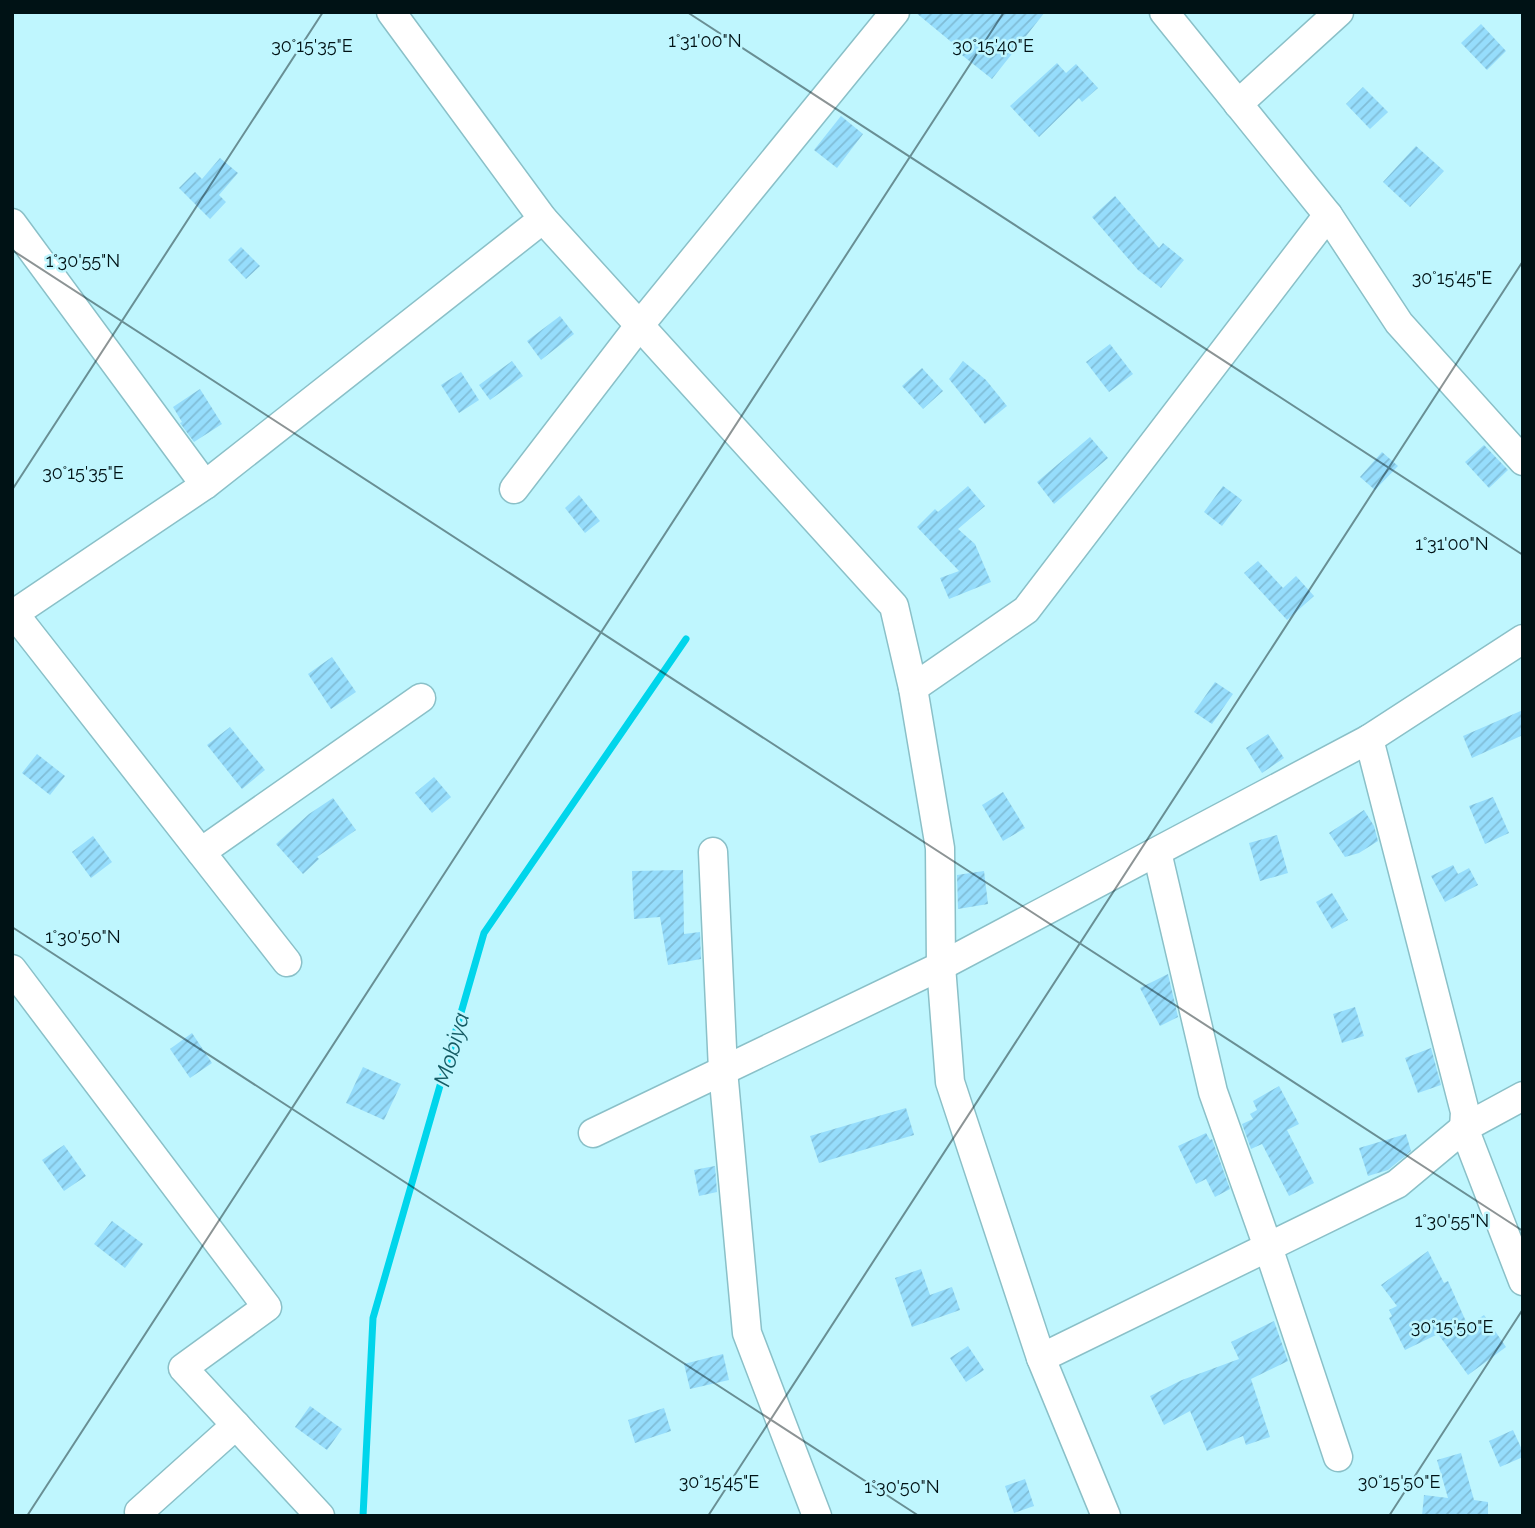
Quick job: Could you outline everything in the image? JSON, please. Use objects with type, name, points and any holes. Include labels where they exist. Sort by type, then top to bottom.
[{"type":"street","points":[[391,12],[543,219],[894,606],[913,688],[940,848],[941,966],[950,1082],[1041,1358],[1106,1516]]},
{"type":"street","points":[[514,489],[639,326],[895,12]]},
{"type":"street","points":[[1164,12],[1328,215],[1399,323],[1523,461]]},
{"type":"street","points":[[1238,104],[1339,12]]},
{"type":"street","points":[[913,688],[1026,610],[1328,215]]},
{"type":"street","points":[[287,962],[13,613],[205,485],[543,219]]},
{"type":"street","points":[[12,223],[205,485]]},
{"type":"street","points":[[593,1133],[941,966],[1157,852],[1369,739],[1523,639]]},
{"type":"street","points":[[201,852],[421,698]]},
{"type":"street","points":[[1369,739],[1465,1112],[1464,1128],[1523,1281]]},
{"type":"street","points":[[713,852],[723,1070],[747,1333],[817,1516]]},
{"type":"street","points":[[1157,852],[1213,1092],[1338,1457]]},
{"type":"street","points":[[12,969],[267,1307],[183,1368],[320,1516]]},
{"type":"street","points":[[1041,1358],[1397,1184],[1464,1128],[1523,1096]]},
{"type":"street","points":[[139,1512],[236,1425]]},
{"type":"building","points":[[915,12],[1045,12],[992,79],[953,48],[955,45]]},
{"type":"building","points":[[1481,24],[1506,51],[1487,70],[1461,43]]},
{"type":"building","points":[[1057,63],[1066,73],[1076,64],[1098,88],[1082,102],[1079,98],[1039,137],[1010,106]]},
{"type":"building","points":[[1363,87],[1388,112],[1370,129],[1346,104]]},
{"type":"building","points":[[841,116],[863,134],[837,168],[814,150]]},
{"type":"building","points":[[1416,146],[1444,171],[1410,207],[1383,182]]},
{"type":"building","points":[[220,158],[238,173],[219,195],[226,202],[210,219],[179,188],[195,172],[202,179]]},
{"type":"building","points":[[1115,196],[1159,248],[1163,243],[1184,260],[1161,288],[1138,270],[1092,217]]},
{"type":"building","points":[[241,247],[260,266],[246,279],[228,260]]},
{"type":"building","points":[[560,316],[574,334],[541,360],[527,341]]},
{"type":"building","points":[[1110,344],[1133,374],[1109,392],[1086,362]]},
{"type":"building","points":[[512,361],[523,376],[490,400],[479,385]]},
{"type":"building","points":[[963,361],[986,380],[1007,406],[985,424],[949,379]]},
{"type":"building","points":[[922,368],[943,391],[923,409],[902,386]]},
{"type":"building","points":[[461,372],[479,400],[459,413],[441,385]]},
{"type":"building","points":[[200,389],[222,424],[194,442],[180,423],[182,422],[173,407]]},
{"type":"building","points":[[1090,437],[1108,458],[1054,504],[1037,482]]},
{"type":"building","points":[[1484,445],[1508,470],[1489,488],[1465,462]]},
{"type":"building","points":[[1382,452],[1398,466],[1375,490],[1360,477]]},
{"type":"building","points":[[968,486],[985,506],[958,529],[975,544],[991,582],[949,599],[940,578],[959,571],[917,527],[935,509],[938,512]]},
{"type":"building","points":[[1223,486],[1242,500],[1222,526],[1204,512]]},
{"type":"building","points":[[579,495],[600,521],[585,533],[565,508]]},
{"type":"building","points":[[1258,561],[1283,588],[1296,576],[1314,596],[1287,620],[1244,573]]},
{"type":"building","points":[[332,657],[356,692],[331,709],[308,674]]},
{"type":"building","points":[[1215,682],[1233,694],[1212,724],[1194,712]]},
{"type":"building","points":[[1523,710],[1523,735],[1472,758],[1463,736]]},
{"type":"building","points":[[230,727],[265,770],[242,789],[207,745]]},
{"type":"building","points":[[1268,734],[1284,758],[1262,773],[1246,748]]},
{"type":"building","points":[[37,754],[65,776],[50,795],[22,773]]},
{"type":"building","points":[[434,777],[451,797],[432,813],[415,793]]},
{"type":"building","points":[[1003,792],[1025,828],[1003,841],[982,805]]},
{"type":"building","points":[[1493,797],[1509,833],[1485,844],[1469,806]]},
{"type":"building","points":[[333,798],[356,830],[317,857],[319,859],[303,874],[276,844],[309,814]]},
{"type":"building","points":[[1364,810],[1374,826],[1378,841],[1359,853],[1345,857],[1329,833]]},
{"type":"building","points":[[1277,835],[1288,873],[1260,881],[1249,843]]},
{"type":"building","points":[[93,836],[112,862],[91,878],[72,852]]},
{"type":"building","points":[[1453,865],[1458,874],[1469,868],[1478,885],[1445,902],[1431,876]]},
{"type":"building","points":[[683,870],[684,934],[700,932],[701,959],[668,965],[660,917],[634,919],[632,871]]},
{"type":"building","points":[[984,871],[988,904],[958,909],[957,875]]},
{"type":"building","points":[[1332,893],[1348,920],[1332,929],[1316,902]]},
{"type":"building","points":[[1168,974],[1178,1017],[1160,1026],[1140,988]]},
{"type":"building","points":[[1355,1007],[1364,1036],[1342,1043],[1333,1014]]},
{"type":"building","points":[[192,1033],[212,1063],[190,1078],[170,1049]]},
{"type":"building","points":[[1431,1048],[1441,1085],[1418,1093],[1405,1058]]},
{"type":"building","points":[[363,1067],[401,1084],[384,1120],[346,1103]]},
{"type":"building","points":[[1279,1086],[1299,1124],[1287,1130],[1314,1183],[1289,1196],[1262,1144],[1251,1149],[1242,1124],[1253,1119],[1250,1114],[1257,1110],[1253,1101]]},
{"type":"building","points":[[906,1108],[914,1135],[819,1163],[810,1136]]},
{"type":"building","points":[[1206,1133],[1210,1140],[1212,1139],[1230,1189],[1215,1197],[1206,1179],[1196,1184],[1178,1146]]},
{"type":"building","points":[[1406,1134],[1411,1151],[1388,1170],[1368,1176],[1359,1148]]},
{"type":"building","points":[[64,1145],[86,1176],[64,1191],[42,1160]]},
{"type":"building","points":[[715,1166],[717,1192],[699,1196],[694,1170]]},
{"type":"building","points":[[112,1221],[143,1244],[125,1268],[94,1244]]},
{"type":"building","points":[[1428,1251],[1444,1283],[1448,1281],[1468,1326],[1484,1315],[1506,1347],[1468,1375],[1438,1334],[1405,1350],[1389,1318],[1392,1316],[1389,1310],[1397,1306],[1381,1285]]},
{"type":"building","points":[[921,1269],[930,1295],[952,1287],[960,1310],[912,1327],[895,1278]]},
{"type":"building","points":[[1274,1321],[1288,1361],[1251,1379],[1270,1437],[1246,1445],[1243,1436],[1207,1451],[1190,1411],[1164,1425],[1150,1396],[1182,1380],[1239,1359],[1231,1342]]},
{"type":"building","points":[[968,1346],[984,1370],[966,1382],[950,1358]]},
{"type":"building","points":[[723,1354],[729,1380],[690,1389],[684,1364]]},
{"type":"building","points":[[310,1406],[342,1429],[327,1450],[295,1427]]},
{"type":"building","points":[[664,1408],[671,1431],[635,1443],[628,1420]]},
{"type":"building","points":[[1513,1430],[1523,1457],[1500,1467],[1489,1441]]},
{"type":"building","points":[[1461,1453],[1474,1500],[1488,1502],[1488,1516],[1422,1516],[1424,1495],[1448,1498],[1437,1460]]},
{"type":"building","points":[[1025,1479],[1034,1506],[1014,1513],[1005,1486]]},
{"type":"waterway","name":"Mobiya","points":[[363,1516],[373,1318],[484,933],[686,639]]}]
